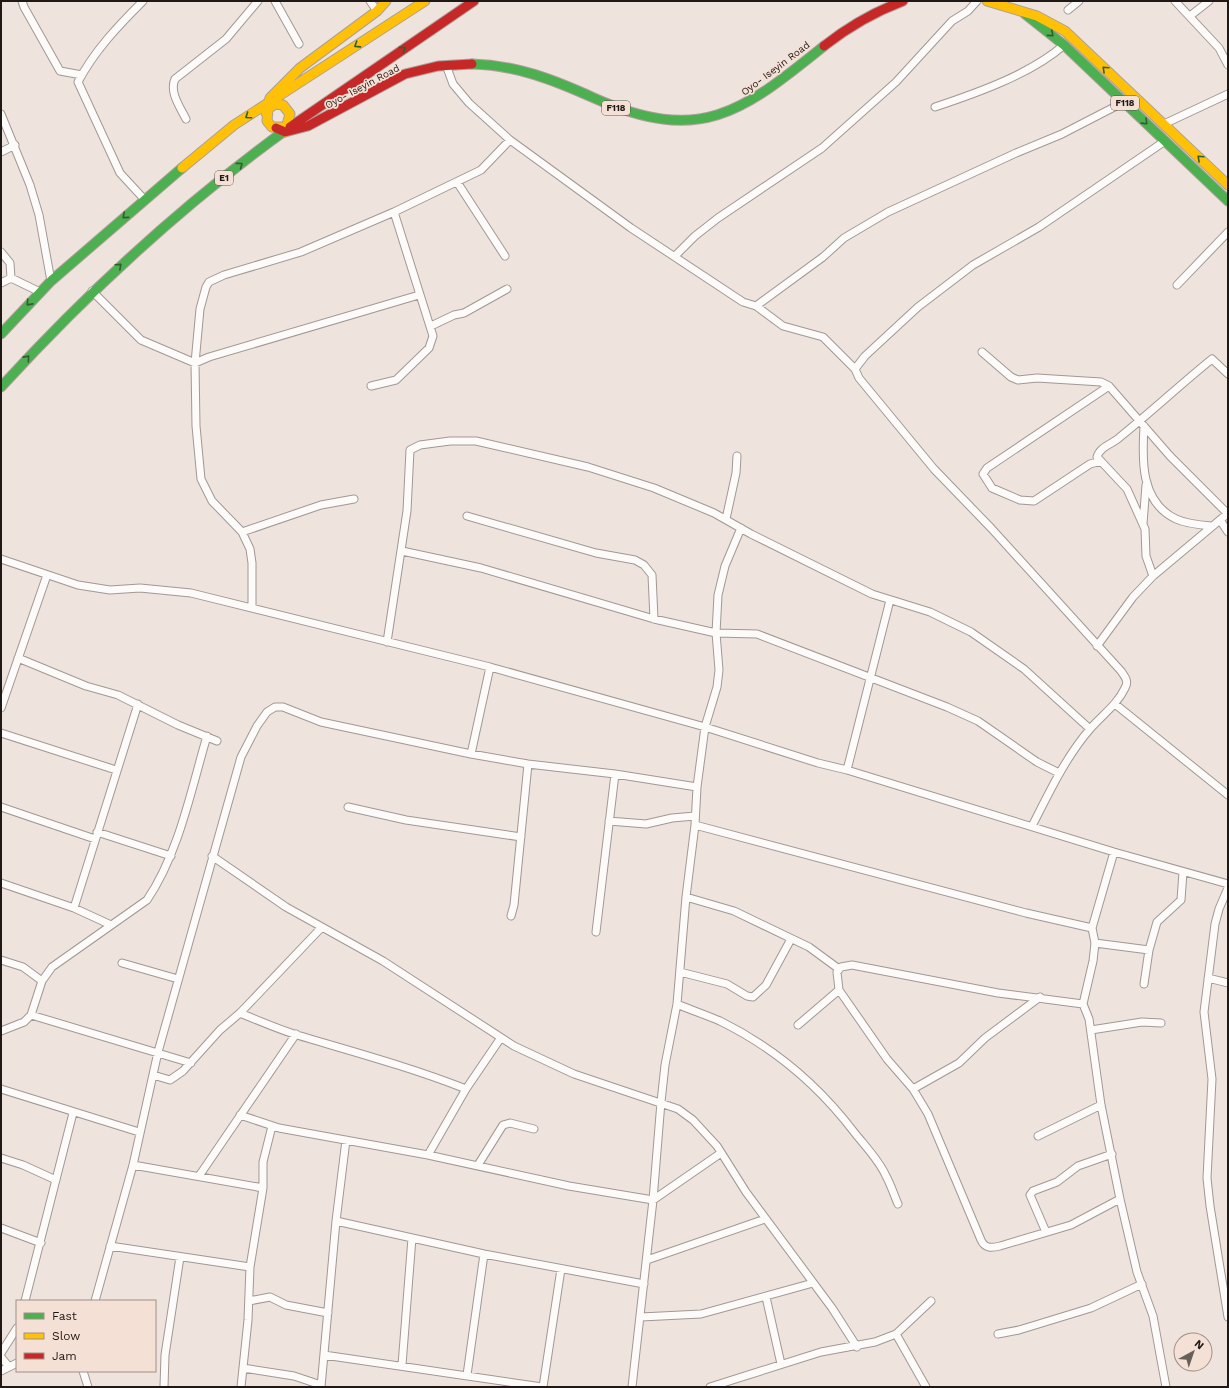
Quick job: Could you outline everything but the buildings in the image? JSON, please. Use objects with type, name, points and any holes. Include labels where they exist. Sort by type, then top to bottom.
[{"type":"main road","points":[[275,104],[288,79],[300,68],[377,11],[386,1]]},
{"type":"main road","points":[[1,334],[51,281],[144,199],[234,126],[275,104],[281,95],[424,1]]},
{"type":"main road","name":"E1","points":[[1,387],[92,290],[170,221],[285,132],[474,1]]},
{"type":"main road","name":"Oyo- Iseyin Road","points":[[285,132],[295,131],[339,111],[401,75],[446,65],[482,63],[516,69],[538,75],[635,116],[664,122],[693,122],[741,107],[782,79],[848,27],[885,6],[903,1]]},
{"type":"main road","name":"F118","points":[[987,1],[1050,20],[1065,31],[1228,184]]},
{"type":"main road","name":"F118","points":[[1019,10],[1064,46],[1228,201]]},
{"type":"main road","points":[[288,79],[281,95],[275,104],[266,112],[267,121],[276,128],[285,132],[289,118]]},
{"type":"main road","points":[[275,104],[289,118],[313,123]]},
{"type":"main road","points":[[276,128],[283,127],[289,118]]},
{"type":"street","points":[[22,1],[60,71],[82,75]]},
{"type":"street","points":[[143,1],[117,28],[78,82],[120,173],[144,199]]},
{"type":"street","points":[[186,119],[174,93],[173,85],[175,79],[226,39],[258,1]]},
{"type":"street","points":[[275,1],[299,44]]},
{"type":"street","points":[[370,1],[377,11]]},
{"type":"street","points":[[675,256],[695,236],[718,218],[822,148],[896,82],[952,21],[968,11],[977,1]]},
{"type":"street","points":[[1068,10],[1079,1]]},
{"type":"street","points":[[1175,1],[1218,48],[1228,65]]},
{"type":"street","points":[[1190,16],[1209,1]]},
{"type":"street","points":[[935,107],[971,95],[1006,79],[1048,58],[1064,46]]},
{"type":"street","points":[[446,65],[452,84],[469,104],[510,140],[631,228],[743,302],[756,306],[783,326],[823,337],[855,369],[859,378],[934,469],[991,528],[1126,679],[1126,687],[1115,704],[1090,729],[1059,773],[1032,826]]},
{"type":"street","points":[[1164,124],[1228,94]]},
{"type":"street","points":[[756,306],[823,258],[844,238],[888,212],[1016,153],[1062,134],[1124,102]]},
{"type":"street","points":[[1,114],[15,145],[30,185],[39,215],[51,281]]},
{"type":"street","points":[[252,608],[252,563],[250,549],[242,532],[212,501],[201,479],[196,426],[195,363],[200,309],[206,286],[209,282],[224,274],[301,252],[394,212],[457,182],[481,170],[510,140]]},
{"type":"street","points":[[855,369],[865,356],[918,308],[973,265],[1039,228],[1165,141]]},
{"type":"street","points":[[1,152],[15,145]]},
{"type":"street","points":[[457,182],[505,256]]},
{"type":"street","points":[[370,386],[396,380],[429,348],[433,336],[431,326],[418,295],[394,212]]},
{"type":"street","points":[[1177,285],[1228,232]]},
{"type":"street","points":[[1,252],[10,264],[11,278]]},
{"type":"street","points":[[1,283],[11,278]]},
{"type":"street","points":[[11,278],[40,292]]},
{"type":"street","points":[[431,326],[454,315],[464,313],[507,289]]},
{"type":"street","points":[[92,290],[142,340],[195,363],[208,357],[418,295]]},
{"type":"street","points":[[982,352],[1011,378],[1018,380],[1036,378],[1101,382],[1109,386],[1170,456],[1228,514],[1153,576],[1133,597],[1097,646]]},
{"type":"street","points":[[1153,576],[1147,563],[1146,534],[1127,490],[1098,457],[1101,450],[1119,438],[1212,358],[1228,374]]},
{"type":"street","points":[[1101,461],[1090,464],[1034,501],[1020,500],[992,488],[982,474],[987,468],[1109,386]]},
{"type":"street","points":[[1143,525],[1146,480],[1142,457],[1144,426]]},
{"type":"street","points":[[387,642],[407,511],[410,450],[420,445],[450,441],[476,442],[588,467],[654,488],[726,519],[872,594],[930,612],[970,632],[1024,669],[1090,729]]},
{"type":"street","points":[[726,519],[736,474],[737,456]]},
{"type":"street","points":[[1146,480],[1157,504],[1175,519],[1212,526]]},
{"type":"street","points":[[242,532],[321,505],[354,499]]},
{"type":"street","points":[[467,516],[596,553],[635,560],[644,565],[652,575],[654,619]]},
{"type":"street","points":[[1220,520],[1228,532]]},
{"type":"street","points":[[632,1387],[647,1260],[665,1064],[677,1004],[686,897],[695,825],[696,787],[705,727],[717,687],[719,670],[716,633],[718,595],[725,566],[741,528]]},
{"type":"street","points":[[402,551],[481,568],[654,619],[716,633],[758,634],[869,678],[947,706],[978,721],[1038,762],[1059,773]]},
{"type":"street","points":[[1,559],[78,585],[110,590],[140,588],[191,593],[490,666],[705,727],[818,763],[848,770],[1114,852],[1228,884]]},
{"type":"street","points":[[1,708],[47,575]]},
{"type":"street","points":[[848,770],[869,678],[890,600]]},
{"type":"street","points":[[18,658],[86,686],[118,695],[178,725],[217,741]]},
{"type":"street","points":[[471,754],[490,666]]},
{"type":"street","points":[[74,908],[116,770],[138,704]]},
{"type":"street","points":[[1115,704],[1228,795]]},
{"type":"street","points":[[95,1300],[133,1166],[139,1132],[158,1052],[212,856],[241,757],[257,726],[267,712],[275,707],[283,707],[328,724],[471,754],[528,764],[615,774],[696,787]]},
{"type":"street","points":[[1,733],[116,770]]},
{"type":"street","points":[[1,1031],[24,1022],[31,1015],[42,981],[52,967],[147,900],[163,875],[171,856],[207,736]]},
{"type":"street","points":[[511,916],[514,905],[528,764]]},
{"type":"street","points":[[596,932],[615,774]]},
{"type":"street","points":[[1,807],[96,836],[171,856]]},
{"type":"street","points":[[348,807],[406,820],[521,837]]},
{"type":"street","points":[[609,821],[646,824],[672,818],[695,816]]},
{"type":"street","points":[[695,825],[1026,913],[1092,928]]},
{"type":"street","points":[[1114,852],[1092,928],[1095,943],[1093,961],[1083,1004],[1089,1019],[1101,1105],[1120,1199],[1137,1272],[1153,1316],[1166,1387]]},
{"type":"street","points":[[212,856],[286,907],[321,928],[384,961],[500,1038],[574,1074],[661,1102],[678,1109],[693,1120],[713,1141],[765,1219],[813,1283],[857,1346]]},
{"type":"street","points":[[1144,984],[1149,950],[1157,922],[1181,900],[1183,872]]},
{"type":"street","points":[[1,883],[74,908],[111,925]]},
{"type":"street","points":[[1228,888],[1219,909],[1215,924],[1204,1012],[1212,1079],[1207,1178],[1210,1206],[1228,1317]]},
{"type":"street","points":[[686,897],[726,908],[809,947],[839,969]]},
{"type":"street","points":[[153,1074],[170,1080],[183,1072],[220,1030],[240,1013],[321,928]]},
{"type":"street","points":[[680,972],[727,984],[747,996],[753,997],[766,985],[791,939]]},
{"type":"street","points":[[1095,943],[1149,950]]},
{"type":"street","points":[[1,960],[23,967],[42,981]]},
{"type":"street","points":[[122,964],[178,979]]},
{"type":"street","points":[[1083,1004],[1040,997],[998,993],[852,965],[844,966],[839,969],[837,975],[839,990],[887,1059],[913,1089],[928,1114],[983,1243],[991,1248],[1071,1225],[1120,1199]]},
{"type":"street","points":[[1208,978],[1228,983]]},
{"type":"street","points":[[798,1025],[839,990]]},
{"type":"street","points":[[913,1089],[956,1065],[985,1038],[1040,997]]},
{"type":"street","points":[[677,1004],[719,1021],[737,1031],[777,1056],[800,1073],[842,1116],[879,1164],[886,1175],[898,1204]]},
{"type":"street","points":[[240,1013],[296,1034],[373,1056],[431,1075],[466,1089]]},
{"type":"street","points":[[31,1015],[191,1063]]},
{"type":"street","points":[[1091,1030],[1142,1022],[1161,1023]]},
{"type":"street","points":[[199,1176],[296,1034]]},
{"type":"street","points":[[428,1155],[466,1089],[500,1038]]},
{"type":"street","points":[[1,1090],[139,1132]]},
{"type":"street","points":[[1038,1136],[1101,1105]]},
{"type":"street","points":[[25,1300],[73,1113]]},
{"type":"street","points":[[240,1115],[272,1126],[478,1165],[569,1186],[653,1200],[721,1153]]},
{"type":"street","points":[[478,1165],[503,1125],[510,1123],[534,1129]]},
{"type":"street","points":[[241,1387],[249,1301],[250,1267],[263,1188],[263,1162],[272,1126]]},
{"type":"street","points":[[243,1368],[294,1376],[321,1386],[336,1221],[346,1140]]},
{"type":"street","points":[[1046,1232],[1030,1194],[1033,1191],[1057,1182],[1078,1166],[1112,1154]]},
{"type":"street","points":[[1,1158],[23,1165],[56,1180]]},
{"type":"street","points":[[133,1166],[263,1188]]},
{"type":"street","points":[[647,1260],[765,1219]]},
{"type":"street","points":[[336,1221],[484,1254],[644,1284]]},
{"type":"street","points":[[1,1228],[41,1243]]},
{"type":"street","points":[[402,1365],[412,1238]]},
{"type":"street","points":[[110,1246],[250,1267]]},
{"type":"street","points":[[467,1375],[484,1254]]},
{"type":"street","points":[[164,1387],[165,1355],[180,1257]]},
{"type":"street","points":[[324,1355],[402,1365],[543,1387],[561,1269]]},
{"type":"street","points":[[641,1317],[702,1314],[813,1283]]},
{"type":"street","points":[[998,1334],[1019,1330],[1091,1308],[1142,1284]]},
{"type":"street","points":[[249,1301],[270,1297],[286,1305],[328,1313]]},
{"type":"street","points":[[766,1297],[781,1364]]},
{"type":"street","points":[[710,1387],[821,1352],[875,1342],[896,1334],[931,1301]]},
{"type":"street","points":[[1,1353],[16,1330]]},
{"type":"street","points":[[896,1334],[926,1387]]},
{"type":"street","points":[[1,1357],[9,1367]]},
{"type":"street","points":[[1,1371],[16,1364]]},
{"type":"street","points":[[83,1372],[88,1387]]},
{"type":"traffic: fast","points":[[1025,14],[1064,45],[1228,201]]},
{"type":"traffic: fast","points":[[472,64],[520,70],[564,85],[631,112],[663,119],[691,120],[718,115],[743,104],[768,89],[824,46]]},
{"type":"traffic: fast","points":[[1,387],[68,317],[175,217],[212,186],[290,127]]},
{"type":"traffic: fast","points":[[1,334],[51,281],[182,168]]},
{"type":"traffic: slow","points":[[266,113],[270,98],[300,68],[377,11],[386,1]]},
{"type":"traffic: slow","points":[[182,168],[234,125],[425,1]]},
{"type":"traffic: slow","points":[[987,1],[1037,16],[1065,31],[1228,185]]},
{"type":"traffic: slow","points":[[282,127],[272,127],[267,121],[268,109],[275,104],[283,105],[290,114],[285,132]]},
{"type":"traffic: jam","points":[[290,127],[474,1]]},
{"type":"traffic: jam","points":[[824,46],[842,32],[862,20],[903,1]]},
{"type":"traffic: jam","points":[[276,128],[285,132],[308,126],[405,74],[438,66],[472,64]]}]
